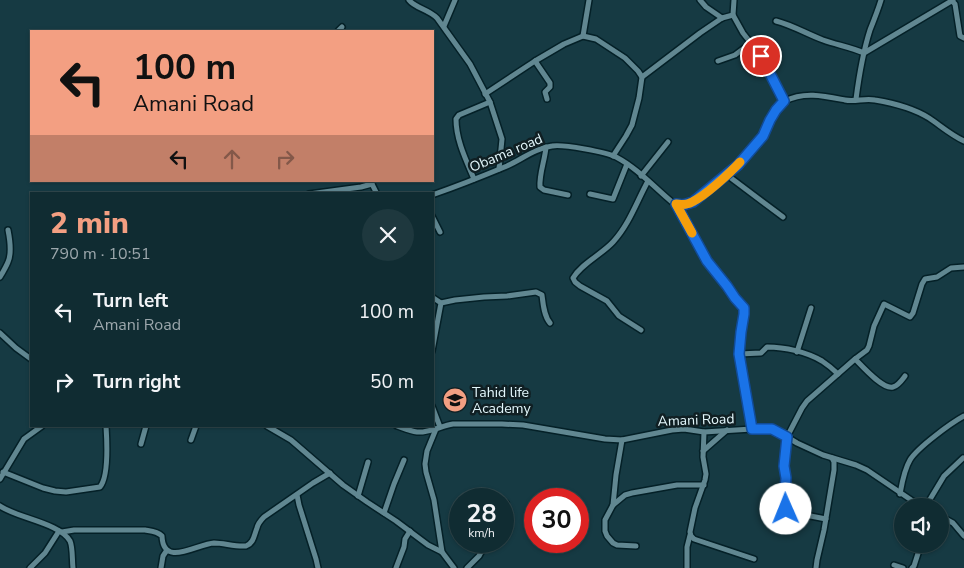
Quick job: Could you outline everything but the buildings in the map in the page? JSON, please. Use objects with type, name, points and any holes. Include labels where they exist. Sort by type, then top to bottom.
[{"type":"street","points":[[409,0],[412,4],[431,12],[444,26],[470,64],[490,102],[502,139],[499,169]]},
{"type":"street","points":[[444,26],[455,0]]},
{"type":"street","points":[[583,36],[589,0]]},
{"type":"street","points":[[700,0],[706,7],[722,18]]},
{"type":"street","points":[[734,0],[733,15],[761,56],[784,101]]},
{"type":"street","points":[[856,99],[864,53],[881,0]]},
{"type":"street","points":[[864,53],[952,0],[955,4],[960,36],[964,38]]},
{"type":"street","points":[[642,77],[688,41],[722,18],[733,15]]},
{"type":"street","points":[[776,21],[823,40],[864,53]]},
{"type":"street","points":[[485,94],[534,61],[564,44],[583,36],[596,39],[619,53],[642,77],[632,125],[613,156]]},
{"type":"street","points":[[718,61],[735,55],[751,42]]},
{"type":"street","points":[[534,61],[550,83],[545,92],[547,99]]},
{"type":"street","points":[[676,204],[683,205],[693,202],[726,175],[763,136],[776,110],[784,101],[802,96],[816,95],[850,100],[875,100],[909,109],[929,118],[964,141]]},
{"type":"street","points":[[474,178],[460,141],[456,120],[460,115],[490,102]]},
{"type":"street","points":[[642,176],[668,142]]},
{"type":"street","name":"Obama road","points":[[434,194],[499,169],[532,152],[555,145],[565,145],[613,156],[627,164],[676,204]]},
{"type":"street","points":[[546,147],[540,188],[568,195]]},
{"type":"street","points":[[590,194],[614,199],[627,164]]},
{"type":"street","points":[[726,175],[783,217]]},
{"type":"street","points":[[640,330],[619,316],[607,301],[580,286],[573,278],[612,243],[621,232],[648,181]]},
{"type":"street","points":[[324,192],[361,187],[371,183]]},
{"type":"street","points":[[676,204],[707,261],[744,308],[739,354],[752,429]]},
{"type":"street","points":[[434,220],[440,232]]},
{"type":"street","points":[[0,277],[10,256],[8,230]]},
{"type":"street","points":[[826,519],[790,512],[784,507],[786,478],[784,466],[787,437],[802,408],[868,348],[874,326],[884,304],[910,317],[925,279],[937,277],[951,268],[964,266]]},
{"type":"street","points":[[434,298],[441,303],[536,292],[542,296],[547,320],[550,323]]},
{"type":"street","points":[[434,340],[441,303]]},
{"type":"street","points":[[797,352],[811,308]]},
{"type":"street","points":[[0,333],[30,358]]},
{"type":"street","points":[[739,354],[761,353],[770,347],[797,352],[821,361],[838,374]]},
{"type":"street","points":[[855,359],[888,387],[896,386],[905,376]]},
{"type":"street","points":[[434,413],[438,428],[427,451],[425,464],[434,500],[442,552]]},
{"type":"street","points":[[900,494],[908,462],[912,457],[946,428],[964,416]]},
{"type":"street","name":"Amani Road","points":[[400,427],[416,432],[453,424],[502,424],[622,440],[672,430],[704,432],[772,429],[797,443],[867,470],[907,498]]},
{"type":"street","points":[[0,478],[24,439],[41,427]]},
{"type":"street","points":[[3,472],[54,491],[66,492],[100,487],[104,482],[105,475],[106,427]]},
{"type":"street","points":[[140,444],[146,427]]},
{"type":"street","points":[[191,440],[196,427]]},
{"type":"street","points":[[269,427],[291,440],[358,496],[428,545],[442,552],[454,568]]},
{"type":"street","points":[[703,451],[727,430]]},
{"type":"street","points":[[687,568],[687,547],[695,508],[706,477],[703,461],[704,432]]},
{"type":"street","points":[[622,440],[613,505],[605,520],[605,531],[612,543],[636,546]]},
{"type":"street","points":[[816,568],[834,470],[832,458]]},
{"type":"street","points":[[931,498],[944,476],[964,458]]},
{"type":"street","points":[[384,513],[404,460]]},
{"type":"street","points":[[358,496],[368,462]]},
{"type":"street","points":[[30,568],[46,553],[60,532],[74,530],[145,530],[158,532],[162,536],[163,544],[167,550],[179,553],[212,543],[250,545],[254,539],[258,524],[264,517],[330,474]]},
{"type":"street","points":[[613,505],[632,492],[677,485],[704,485]]},
{"type":"street","points":[[297,495],[318,568]]},
{"type":"street","points":[[0,506],[7,511],[40,522],[60,532],[70,541],[73,568]]},
{"type":"street","points":[[949,521],[964,536]]},
{"type":"street","points":[[396,568],[404,547],[405,538],[410,531]]},
{"type":"street","points":[[690,535],[694,539],[713,546],[754,558]]},
{"type":"street","points":[[161,568],[163,556],[167,550]]},
{"type":"street","points":[[467,568],[481,553]]},
{"type":"street","points":[[912,568],[918,553]]},
{"type":"street","points":[[894,565],[902,568]]},
{"type":"slow traffic","points":[[692,233],[676,204],[683,205],[693,202],[740,162]]},
{"type":"place","name":"Tahid life Academy","points":[[455,400]]},
{"type":"route","points":[[761,56],[784,101],[770,120],[763,136],[738,165],[693,202],[683,205],[676,204],[707,261],[744,308],[739,354],[752,429],[772,429],[787,437],[784,466],[786,478],[784,507],[786,509]]}]
